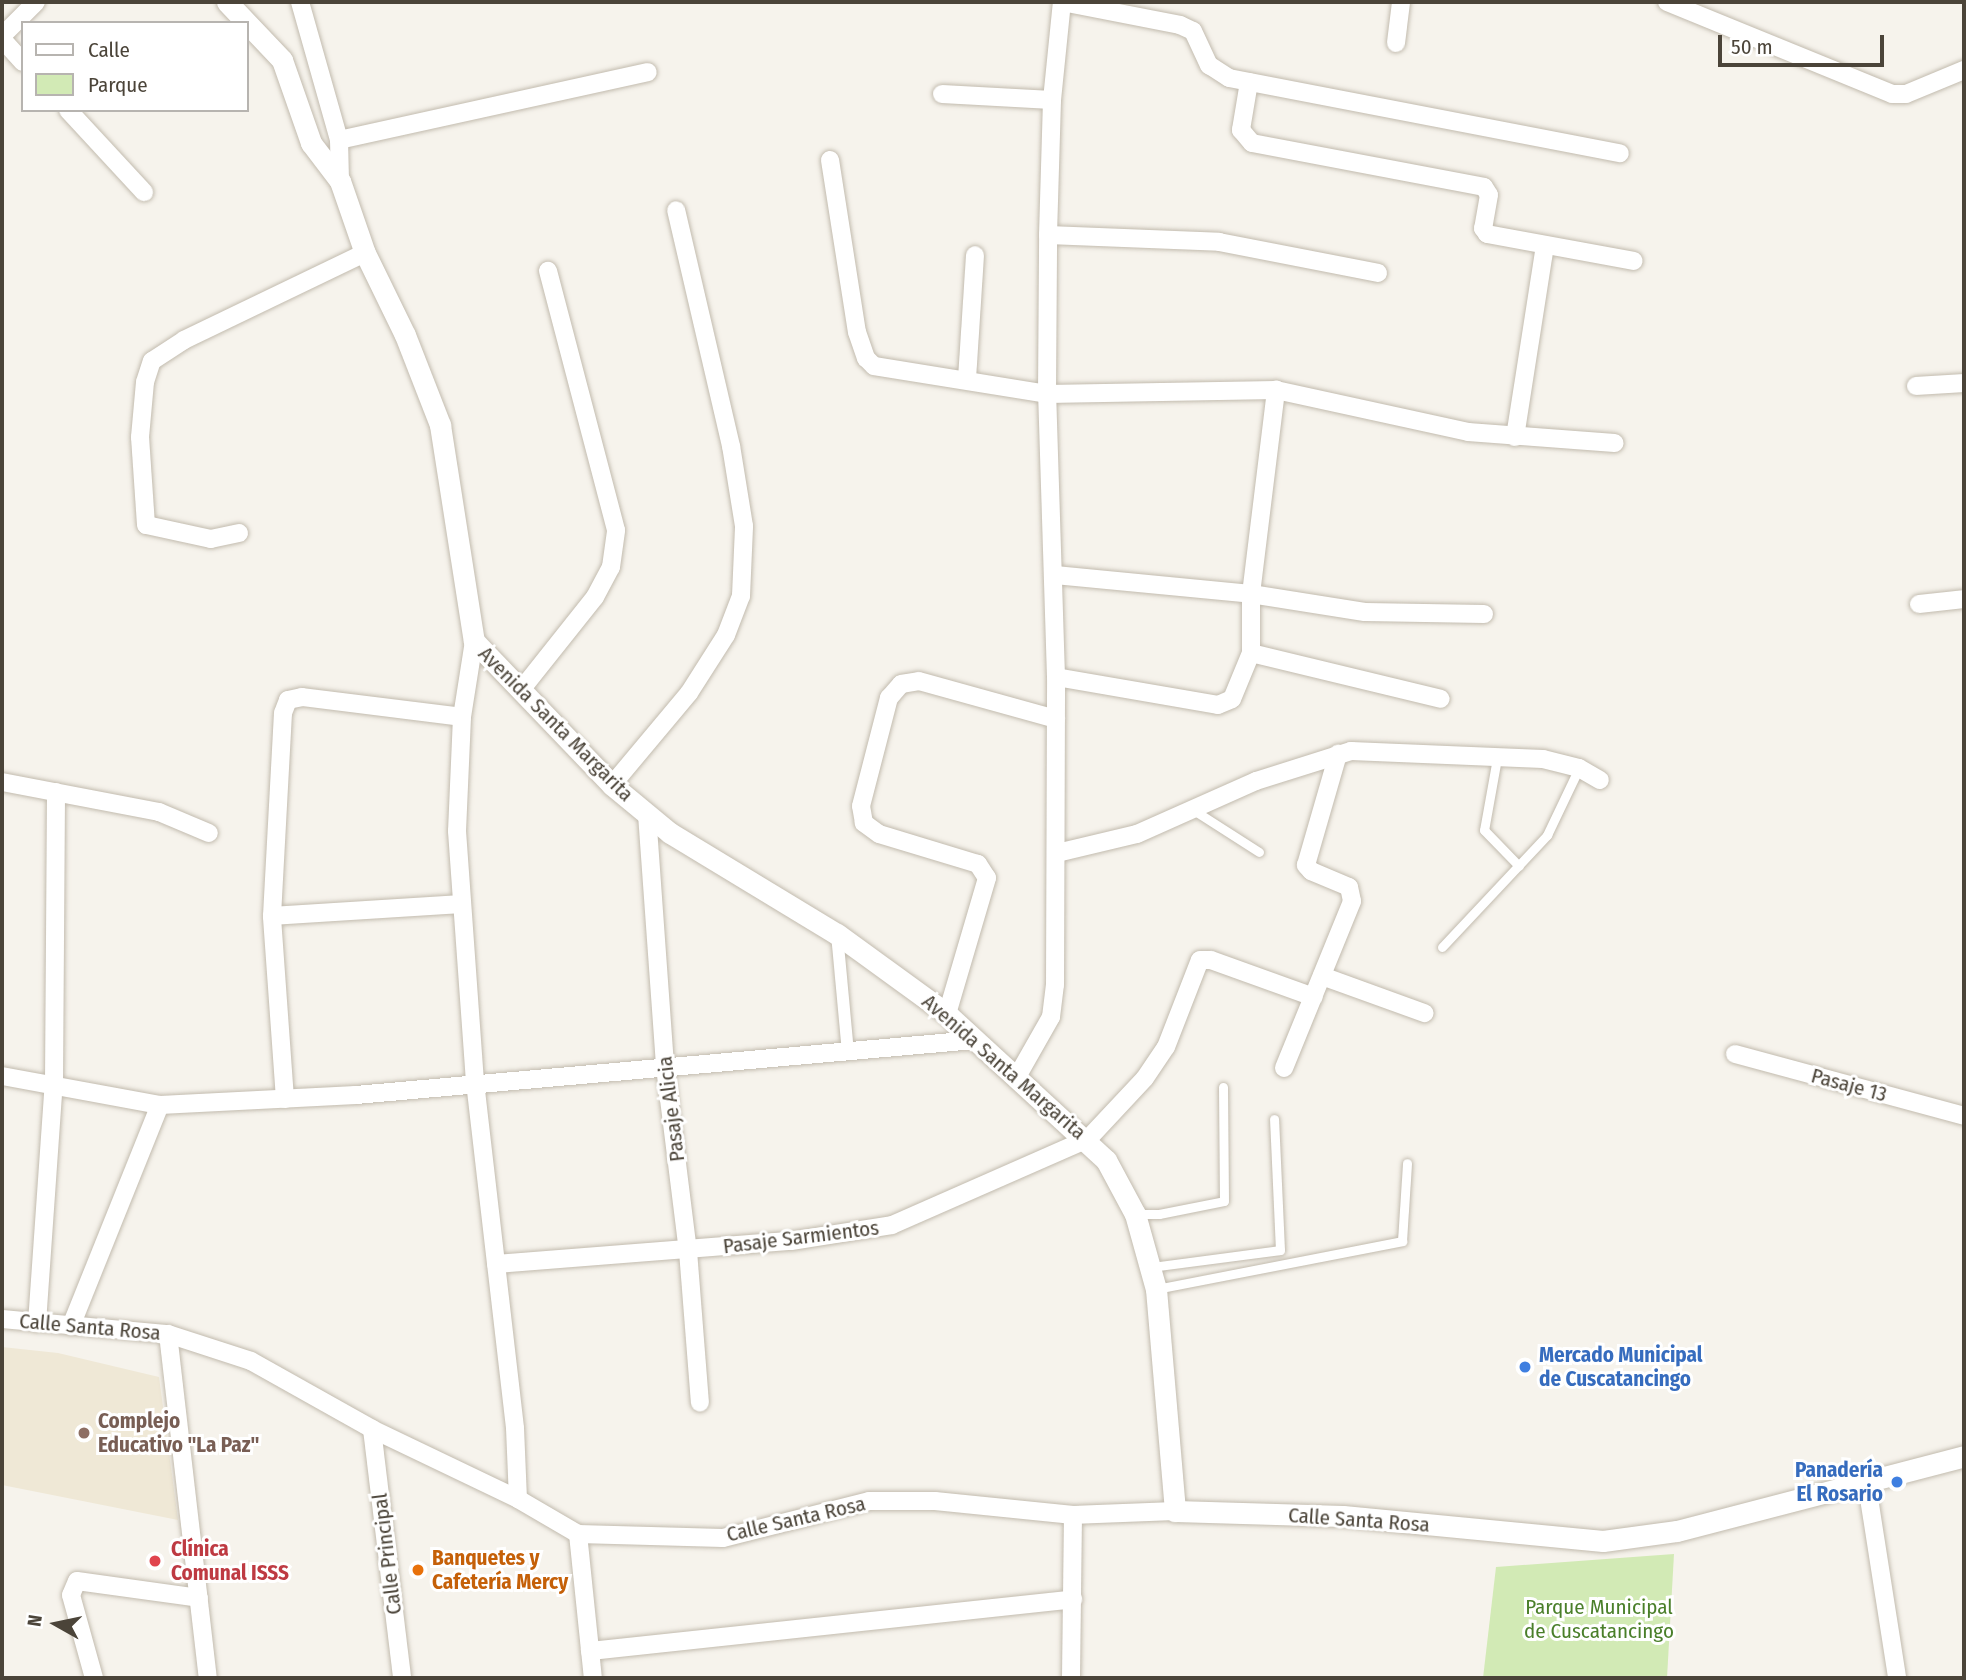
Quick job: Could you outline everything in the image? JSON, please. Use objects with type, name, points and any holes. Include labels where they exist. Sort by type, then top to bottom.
[{"type":"street","points":[[21,60],[2,38],[36,2]]},
{"type":"street","name":"Avenida Santa Margarita","points":[[227,2],[245,21]]},
{"type":"street","points":[[300,2],[339,140],[340,181]]},
{"type":"street","points":[[1017,1075],[1051,1017],[1057,853],[1055,575],[1047,394],[1048,235],[1052,100],[1062,2],[1181,25],[1193,31],[1218,74],[1620,153]]},
{"type":"street","points":[[1396,43],[1401,2]]},
{"type":"street","points":[[1667,2],[1892,94],[1906,94],[1964,70]]},
{"type":"street","name":"Avenida Santa Margarita","points":[[248,24],[282,60],[311,143],[340,181],[366,253],[405,335],[440,425],[474,641],[612,785],[647,814],[837,934],[947,1014],[1088,1139],[1106,1160],[1135,1213],[1156,1289],[1175,1511]]},
{"type":"street","points":[[339,140],[648,72]]},
{"type":"street","points":[[1249,82],[1241,130],[1252,143],[1484,187],[1489,195],[1483,228],[1487,234],[1634,261]]},
{"type":"street","points":[[942,93],[1052,100]]},
{"type":"street","points":[[70,112],[144,192]]},
{"type":"street","points":[[830,160],[847,281],[866,358],[885,369],[967,379],[1047,394],[1276,390],[1468,432],[1615,443]]},
{"type":"street","points":[[612,785],[689,693],[726,635],[741,596],[744,526],[731,446],[676,210]]},
{"type":"street","points":[[1048,235],[1219,242],[1378,273]]},
{"type":"street","points":[[1515,437],[1545,245]]},
{"type":"street","points":[[239,533],[211,539],[146,525],[140,437],[145,382],[152,361],[184,340],[366,253]]},
{"type":"street","points":[[967,379],[975,255]]},
{"type":"street","points":[[522,690],[595,597],[611,567],[616,530],[548,271]]},
{"type":"street","points":[[1916,386],[1964,383]]},
{"type":"street","points":[[1056,677],[1226,704],[1251,653],[1251,594],[1276,390]]},
{"type":"street","points":[[1055,575],[1251,594],[1365,612],[1484,614]]},
{"type":"street","points":[[1919,604],[1964,600]]},
{"type":"street","points":[[474,641],[462,718],[457,831],[475,1082],[515,1429],[518,1499]]},
{"type":"street","points":[[1251,653],[1441,699]]},
{"type":"street","points":[[947,1014],[987,878],[978,864],[878,834],[864,822],[861,806],[889,698],[901,684],[919,681],[1056,719]]},
{"type":"street","points":[[285,1099],[272,916],[283,713],[288,700],[302,697],[462,718]]},
{"type":"street","points":[[1057,853],[1137,834],[1195,811],[1256,781],[1338,754],[1379,750],[1497,758],[1543,758],[1579,768],[1600,780]]},
{"type":"street","points":[[1284,1068],[1353,896],[1349,887],[1311,871],[1306,865],[1338,754]]},
{"type":"street","points":[[2,782],[159,813],[209,833]]},
{"type":"street","points":[[37,1323],[54,1083],[56,792]]},
{"type":"street","name":"Pasaje Alicia","points":[[647,814],[664,1067],[688,1251],[700,1403]]},
{"type":"street","points":[[272,916],[461,904]]},
{"type":"street","points":[[837,934],[848,1052]]},
{"type":"street","points":[[1088,1139],[1145,1078],[1166,1047],[1200,960],[1211,960],[1314,997]]},
{"type":"street","points":[[1322,975],[1424,1013]]},
{"type":"street","points":[[2,1076],[54,1083],[160,1105],[285,1099],[975,1040]]},
{"type":"street","name":"Pasaje 13","points":[[1735,1054],[1964,1116]]},
{"type":"street","points":[[71,1326],[160,1105]]},
{"type":"street","name":"Pasaje Sarmientos","points":[[496,1264],[688,1251],[892,1225],[1088,1139]]},
{"type":"street","name":"Calle Santa Rosa","points":[[2,1319],[168,1334],[251,1361],[372,1429],[518,1499],[578,1534],[723,1538],[869,1500],[936,1501],[1073,1515],[1175,1511],[1343,1516],[1602,1541],[1677,1531],[1866,1479],[1964,1456]]},
{"type":"street","points":[[168,1334],[208,1678]]},
{"type":"street","name":"Calle Principal","points":[[372,1429],[402,1678]]},
{"type":"street","points":[[1866,1479],[1896,1678]]},
{"type":"street","points":[[1072,1678],[1073,1515]]},
{"type":"street","points":[[578,1534],[593,1678]]},
{"type":"street","points":[[94,1678],[71,1595],[77,1581],[199,1598]]},
{"type":"street","points":[[590,1651],[1073,1599]]},
{"type":"lane","points":[[1497,758],[1484,830],[1519,866]]},
{"type":"lane","points":[[1441,947],[1519,866],[1556,822],[1579,768]]},
{"type":"lane","points":[[1195,811],[1259,852]]},
{"type":"lane","points":[[1135,1213],[1159,1214],[1224,1201],[1223,1087]]},
{"type":"lane","points":[[1151,1267],[1280,1250],[1274,1119]]},
{"type":"lane","points":[[1156,1289],[1402,1241],[1407,1163]]},
{"type":"shaded area","name":"Complejo Educativo \"La Paz\"","points":[[2,1347],[58,1353],[159,1377],[178,1520],[2,1485]]},
{"type":"green space","name":"Parque Municipal de Cuscatancingo","points":[[1674,1554],[1667,1678],[1483,1678],[1496,1567]]},
{"type":"place","name":"Mercado Municipal de Cuscatancingo","points":[[1525,1367]]},
{"type":"place","name":"Complejo Educativo \"La Paz\"","points":[[84,1433]]},
{"type":"place","name":"Panadería El Rosario","points":[[1897,1482]]},
{"type":"place","name":"Clínica Comunal ISSS","points":[[155,1561]]},
{"type":"place","name":"Banquetes y Cafetería Mercy","points":[[418,1570]]}]
